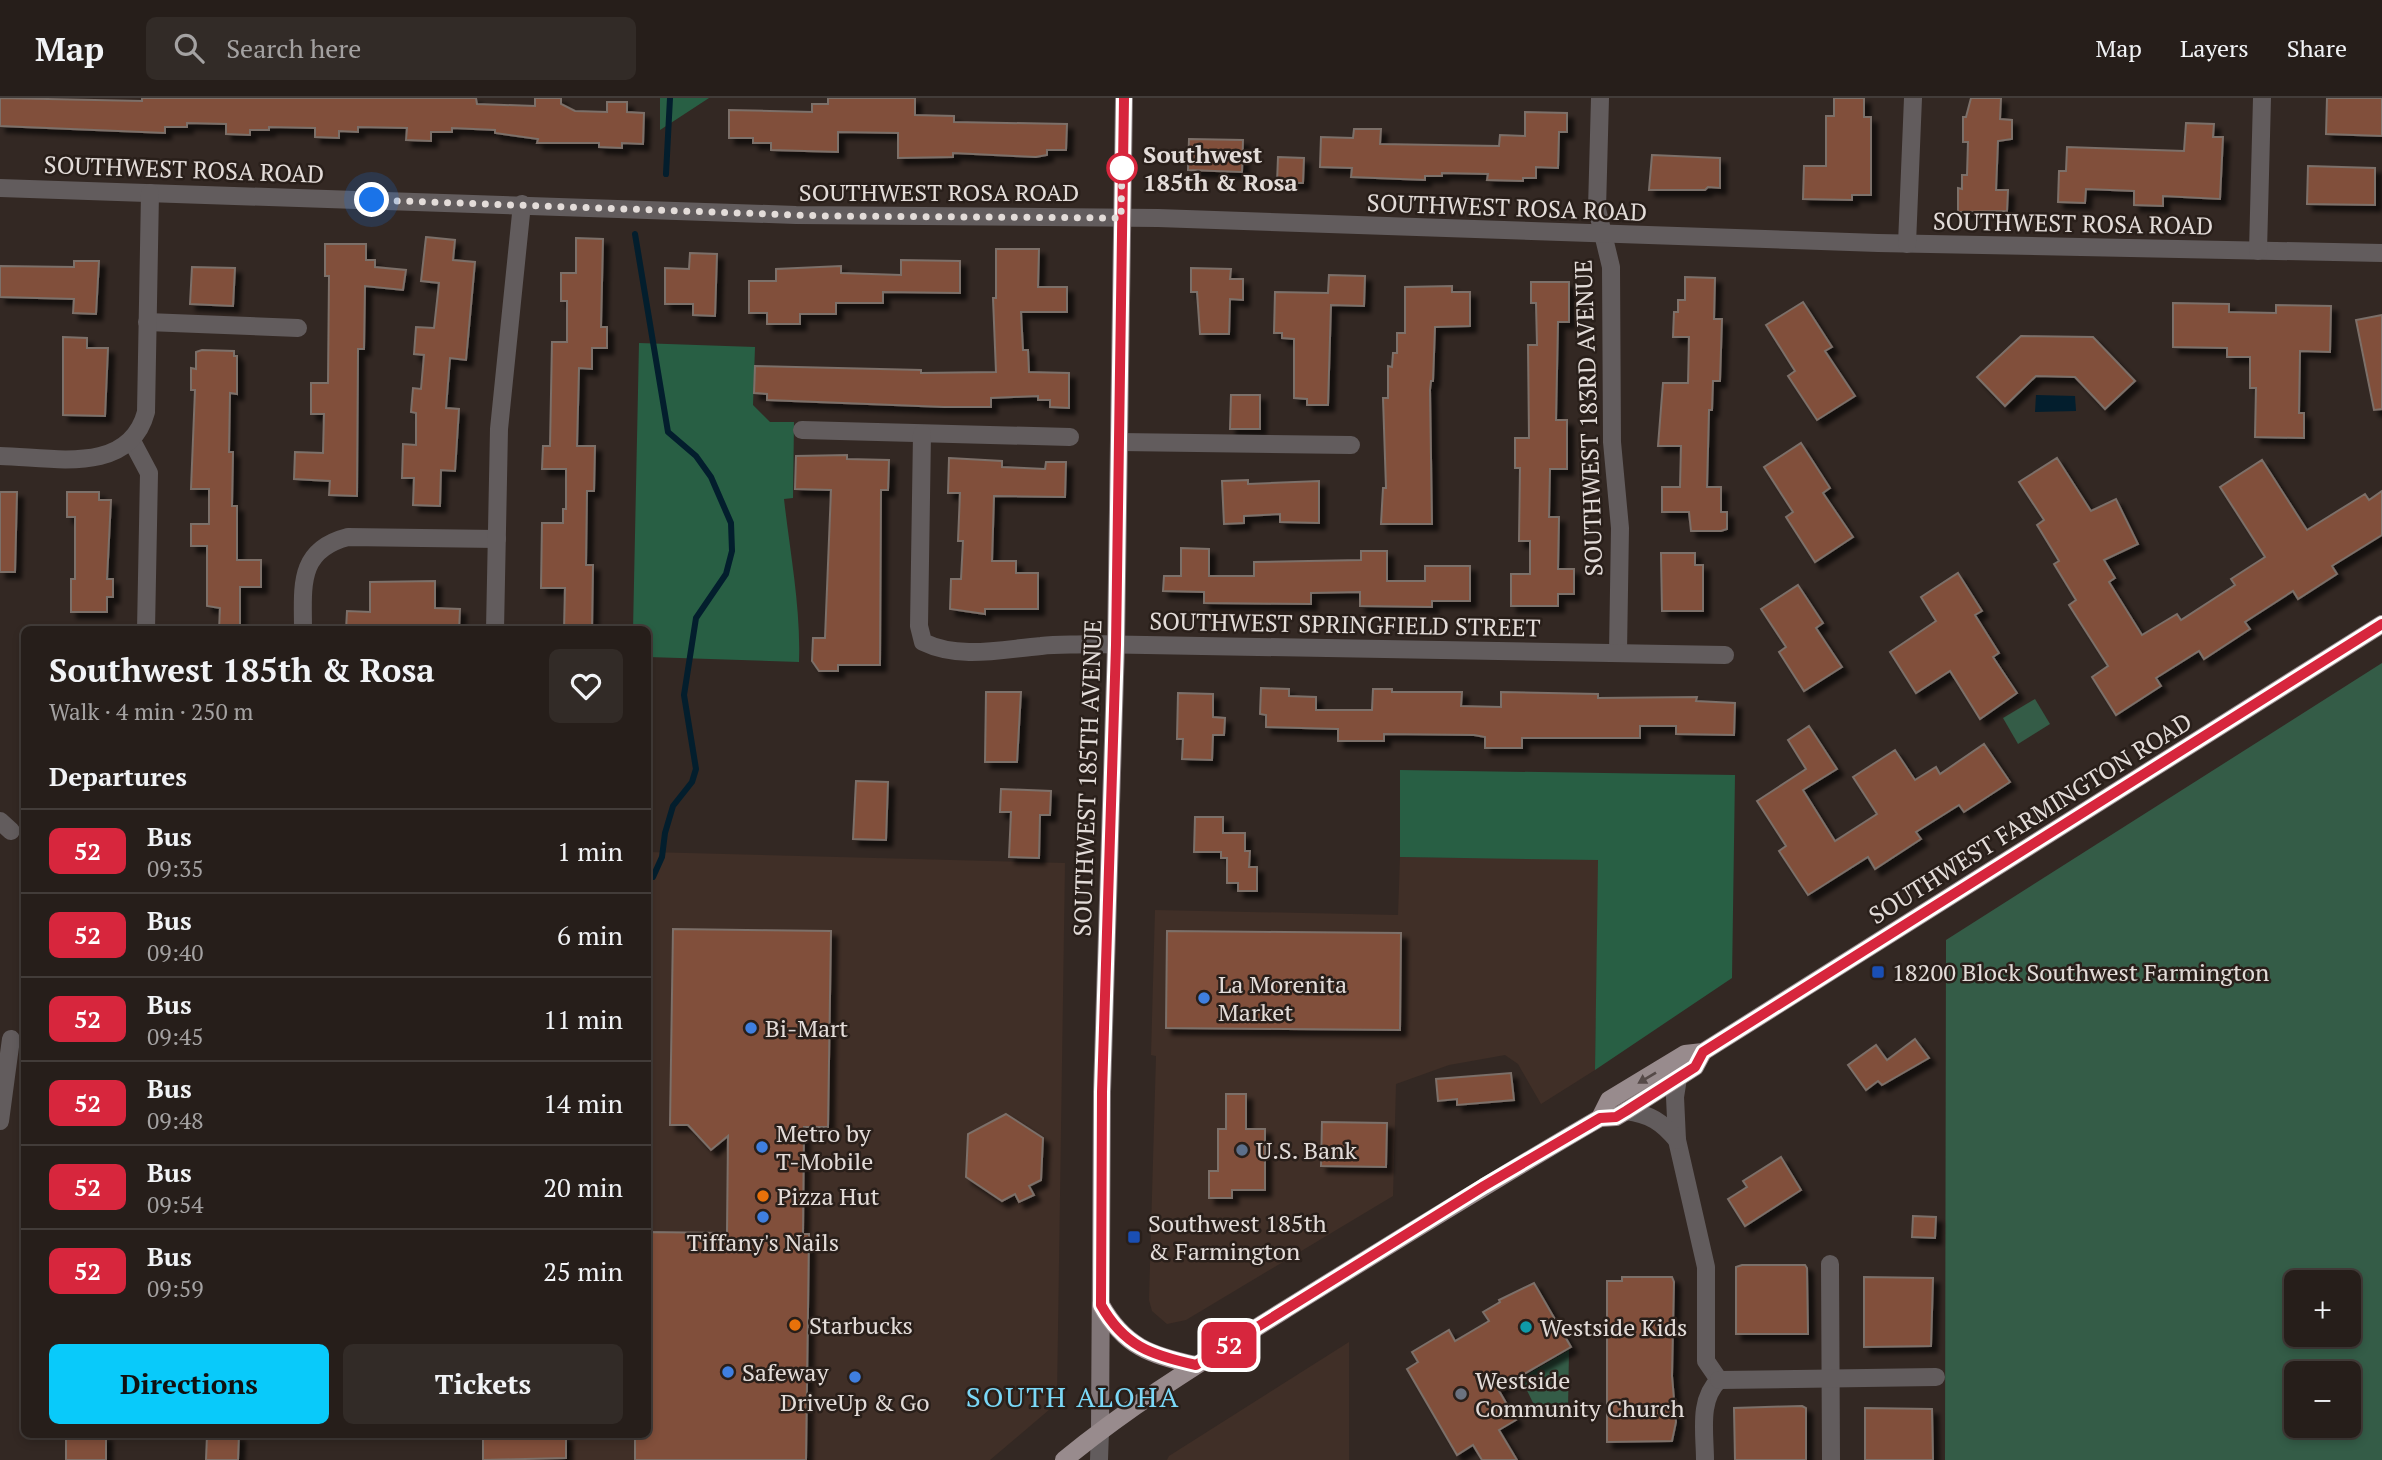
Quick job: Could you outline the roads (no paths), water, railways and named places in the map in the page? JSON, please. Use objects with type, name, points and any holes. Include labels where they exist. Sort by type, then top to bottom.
[{"type":"main road","name":"SOUTHWEST 185TH AVENUE","points":[[1100,1430],[1102,1092],[1116,645],[1124,98]]},
{"type":"main road","name":"SOUTHWEST FARMINGTON ROAD","points":[[1600,1118],[1609,1100],[1685,1054],[1703,1052],[2382,624]]},
{"type":"main road","name":"SOUTHWEST FARMINGTON ROAD","points":[[1064,1460],[1100,1430],[1196,1365],[1484,1186],[1600,1118],[1616,1117],[1626,1111],[1695,1067],[1703,1052]]},
{"type":"main road","points":[[1101,1305],[1119,1332],[1130,1341],[1158,1356],[1196,1365]]},
{"type":"street","name":"SOUTHWEST 183RD AVENUE","points":[[1600,98],[1598,209],[1611,267],[1612,442],[1620,528],[1618,652]]},
{"type":"street","points":[[1907,244],[1913,98]]},
{"type":"street","points":[[2258,251],[2262,98]]},
{"type":"street","name":"SOUTHWEST ROSA ROAD","points":[[0,188],[824,216],[1121,218],[1907,244],[2382,253]]},
{"type":"street","points":[[0,456],[95,458],[114,454],[132,441],[142,429],[146,412],[150,192]]},
{"type":"street","points":[[495,626],[499,429],[522,204]]},
{"type":"street","points":[[147,322],[298,328]]},
{"type":"street","points":[[802,430],[1070,437]]},
{"type":"street","name":"SOUTHWEST SPRINGFIELD STREET","points":[[922,434],[919,626],[923,642],[938,649],[1005,652],[1037,646],[1116,645],[1725,655]]},
{"type":"street","points":[[132,441],[149,473],[146,626]]},
{"type":"street","points":[[1120,442],[1352,445]]},
{"type":"street","points":[[303,626],[303,584],[307,567],[318,551],[331,541],[348,537],[497,539]]},
{"type":"street","points":[[0,1121],[12,1039]]},
{"type":"street","points":[[1678,1078],[1675,1097],[1677,1140],[1706,1267],[1706,1361],[1719,1380]]},
{"type":"street","points":[[1626,1111],[1662,1122],[1677,1140]]},
{"type":"street","points":[[1830,1264],[1831,1460]]},
{"type":"street","points":[[1705,1460],[1705,1403],[1709,1389],[1719,1380],[1936,1377]]},
{"type":"street","name":"SOUTHWEST 185TH AVENUE","points":[[1100,1430],[1100,1460]]},
{"type":"water","points":[[2036,395],[2075,396],[2076,411],[2035,412]]},
{"type":"waterway","points":[[666,174],[670,98]]},
{"type":"waterway","points":[[635,234],[668,432],[696,456],[711,477],[731,523],[732,551],[726,574],[696,618],[684,695],[696,769],[692,782],[673,806],[665,833],[662,857],[653,877]]},
{"type":"place","name":"Southwest 185th & Rosa","points":[[1122,168]]},
{"type":"place","name":"18200 Block Southwest Farmington","points":[[1878,972]]},
{"type":"place","name":"La Morenita Market","points":[[1204,998]]},
{"type":"place","name":"Bi-Mart","points":[[751,1028]]},
{"type":"place","name":"Metro by T-Mobile","points":[[762,1147]]},
{"type":"place","name":"U.S. Bank","points":[[1242,1150]]},
{"type":"place","name":"Pizza Hut","points":[[763,1196]]},
{"type":"place","name":"Tiffany's Nails","points":[[763,1217]]},
{"type":"place","name":"Southwest 185th & Farmington","points":[[1134,1237]]},
{"type":"place","name":"Starbucks","points":[[795,1325]]},
{"type":"place","name":"Westside Kids","points":[[1526,1327]]},
{"type":"place","name":"Safeway","points":[[728,1372]]},
{"type":"place","name":"DriveUp & Go","points":[[855,1377]]},
{"type":"place","name":"Westside Community Church","points":[[1461,1394]]},
{"type":"district","name":"SOUTH ALOHA","points":[[1073,1396]]}]
